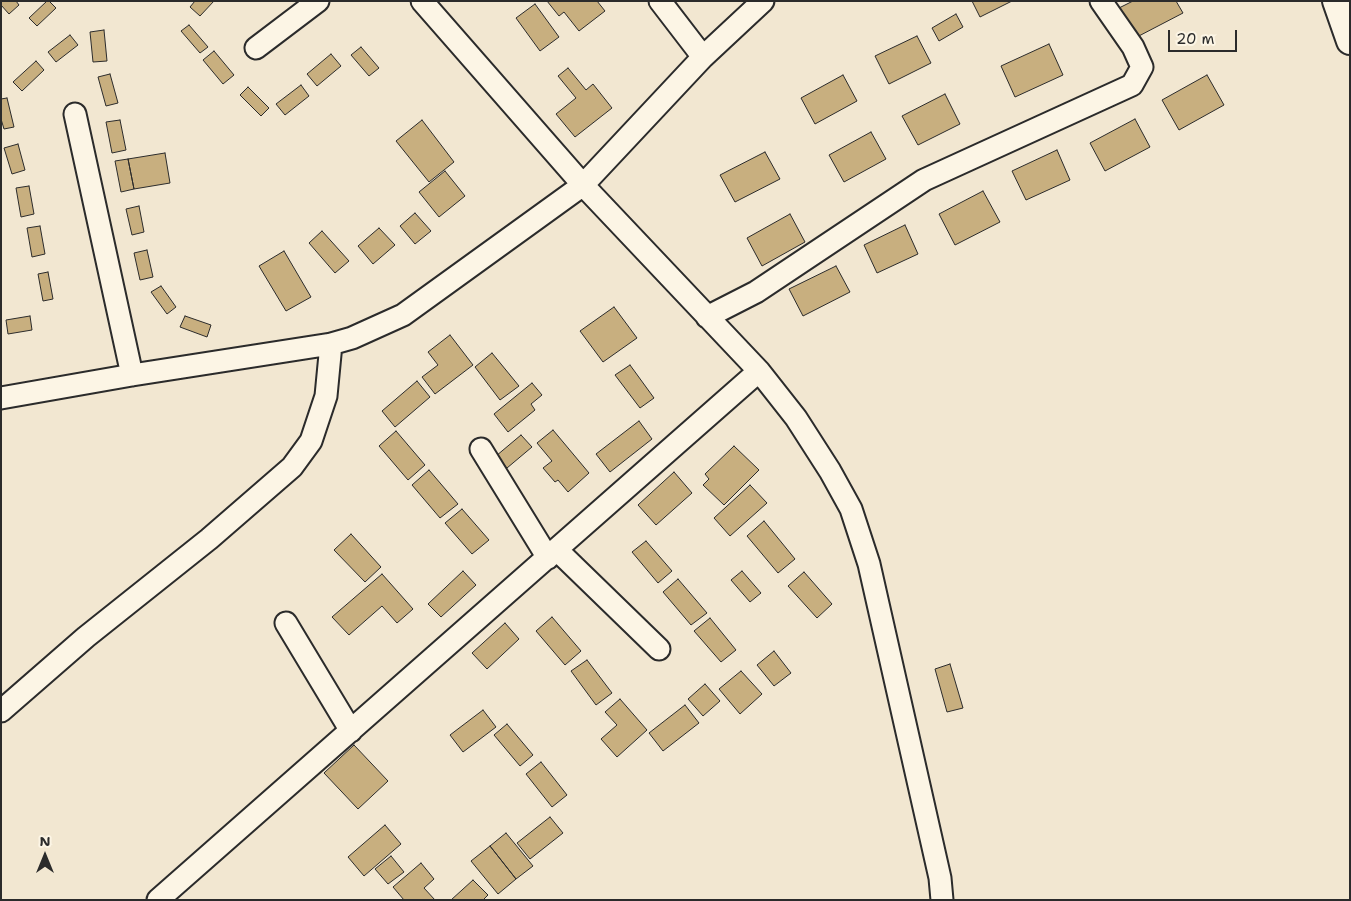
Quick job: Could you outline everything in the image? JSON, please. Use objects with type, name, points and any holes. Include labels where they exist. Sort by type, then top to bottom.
[{"type":"street","points":[[256,48],[318,1]]},
{"type":"street","points":[[422,1],[583,185],[759,371],[796,418],[830,471],[851,509],[869,564],[940,878],[942,900]]},
{"type":"street","points":[[660,1],[703,57]]},
{"type":"street","points":[[1,398],[132,375],[331,344],[352,338],[403,315],[583,185],[703,57],[763,1]]},
{"type":"street","points":[[707,316],[756,292],[924,180],[1132,85],[1142,67],[1133,47],[1101,1]]},
{"type":"street","points":[[1336,1],[1350,41]]},
{"type":"street","points":[[75,114],[132,375]]},
{"type":"street","points":[[1,711],[86,637],[209,539],[292,467],[311,441],[326,396],[331,344]]},
{"type":"street","points":[[158,900],[759,371]]},
{"type":"street","points":[[481,448],[552,554],[659,649]]},
{"type":"street","points":[[286,624],[352,731]]},
{"type":"building","points":[[1,1],[16,1],[19,5],[9,14],[1,5]]},
{"type":"building","points":[[47,1],[56,8],[37,26],[29,18]]},
{"type":"building","points":[[195,1],[214,1],[200,16],[190,7]]},
{"type":"building","points":[[547,1],[597,1],[605,11],[579,31],[564,12],[559,16]]},
{"type":"building","points":[[972,1],[1012,1],[980,17]]},
{"type":"building","points":[[1133,1],[1176,1],[1183,13],[1135,38],[1119,8]]},
{"type":"building","points":[[535,4],[559,37],[540,51],[516,18]]},
{"type":"building","points":[[956,14],[963,27],[939,41],[932,28]]},
{"type":"building","points":[[189,25],[208,47],[200,53],[181,31]]},
{"type":"building","points":[[104,30],[107,61],[93,62],[90,32]]},
{"type":"building","points":[[70,35],[78,45],[56,62],[48,52]]},
{"type":"building","points":[[917,36],[931,63],[889,84],[875,56]]},
{"type":"building","points":[[1049,44],[1063,75],[1015,97],[1001,66]]},
{"type":"building","points":[[361,47],[379,68],[369,76],[351,55]]},
{"type":"building","points":[[214,51],[234,75],[223,84],[203,60]]},
{"type":"building","points":[[331,54],[341,66],[317,86],[307,74]]},
{"type":"building","points":[[36,61],[44,70],[22,91],[13,82]]},
{"type":"building","points":[[568,68],[586,90],[593,84],[612,108],[575,137],[556,114],[576,98],[558,76]]},
{"type":"building","points":[[110,74],[118,103],[106,106],[98,77]]},
{"type":"building","points":[[843,75],[857,101],[815,124],[801,98]]},
{"type":"building","points":[[1207,75],[1224,105],[1179,130],[1162,100]]},
{"type":"building","points":[[301,85],[309,96],[285,115],[276,104]]},
{"type":"building","points":[[248,87],[269,108],[261,116],[240,95]]},
{"type":"building","points":[[945,94],[960,124],[918,145],[902,116]]},
{"type":"building","points":[[7,98],[14,127],[4,129],[1,119],[1,99]]},
{"type":"building","points":[[1135,119],[1150,147],[1105,171],[1090,143]]},
{"type":"building","points":[[120,120],[126,150],[112,153],[106,122]]},
{"type":"building","points":[[422,120],[454,162],[429,182],[396,141]]},
{"type":"building","points":[[871,132],[886,159],[844,182],[829,155]]},
{"type":"building","points":[[18,144],[25,170],[12,174],[4,148]]},
{"type":"building","points":[[1057,150],[1070,180],[1026,200],[1012,171]]},
{"type":"building","points":[[765,152],[780,179],[735,202],[720,175]]},
{"type":"building","points":[[165,153],[170,183],[134,189],[128,159]]},
{"type":"building","points":[[128,159],[134,189],[121,192],[115,161]]},
{"type":"building","points":[[445,171],[465,196],[439,217],[419,192]]},
{"type":"building","points":[[29,186],[34,214],[21,217],[16,188]]},
{"type":"building","points":[[983,191],[1000,222],[955,245],[939,214]]},
{"type":"building","points":[[139,206],[144,232],[132,235],[126,209]]},
{"type":"building","points":[[415,213],[431,231],[415,244],[400,226]]},
{"type":"building","points":[[790,214],[805,242],[762,266],[747,238]]},
{"type":"building","points":[[905,225],[918,254],[877,273],[864,245]]},
{"type":"building","points":[[40,226],[45,254],[32,257],[27,228]]},
{"type":"building","points":[[379,228],[395,245],[373,264],[358,246]]},
{"type":"building","points":[[322,231],[349,261],[335,273],[309,243]]},
{"type":"building","points":[[147,250],[153,277],[140,280],[134,253]]},
{"type":"building","points":[[284,251],[311,297],[286,311],[259,266]]},
{"type":"building","points":[[836,266],[850,292],[803,316],[789,289]]},
{"type":"building","points":[[48,272],[53,299],[43,301],[38,274]]},
{"type":"building","points":[[161,286],[176,307],[167,314],[151,292]]},
{"type":"building","points":[[614,307],[637,338],[603,362],[580,331]]},
{"type":"building","points":[[30,316],[32,330],[8,334],[6,320]]},
{"type":"building","points":[[185,316],[211,325],[207,337],[180,327]]},
{"type":"building","points":[[450,335],[473,365],[435,394],[422,377],[438,365],[428,352]]},
{"type":"building","points":[[492,353],[519,386],[500,400],[475,367]]},
{"type":"building","points":[[630,365],[654,398],[640,408],[615,375]]},
{"type":"building","points":[[417,381],[430,397],[395,427],[382,411]]},
{"type":"building","points":[[532,383],[542,395],[531,404],[535,410],[508,432],[494,414]]},
{"type":"building","points":[[639,421],[652,439],[610,472],[596,454]]},
{"type":"building","points":[[553,430],[589,473],[568,492],[558,480],[555,482],[543,468],[552,461],[537,443]]},
{"type":"building","points":[[396,431],[425,465],[408,480],[379,446]]},
{"type":"building","points":[[521,435],[532,447],[507,468],[496,456]]},
{"type":"building","points":[[734,446],[759,470],[724,505],[703,485],[709,479],[705,474]]},
{"type":"building","points":[[429,470],[458,504],[440,518],[412,485]]},
{"type":"building","points":[[674,472],[692,493],[656,525],[638,505]]},
{"type":"building","points":[[750,485],[767,503],[730,536],[714,518]]},
{"type":"building","points":[[462,509],[489,540],[472,554],[445,523]]},
{"type":"building","points":[[764,521],[795,559],[778,573],[747,536]]},
{"type":"building","points":[[351,534],[381,567],[365,582],[334,550]]},
{"type":"building","points":[[646,541],[672,571],[658,583],[632,552]]},
{"type":"building","points":[[463,571],[476,585],[441,617],[428,604]]},
{"type":"building","points":[[742,571],[761,593],[750,602],[731,580]]},
{"type":"building","points":[[804,572],[832,604],[817,618],[788,586]]},
{"type":"building","points":[[382,574],[413,609],[397,623],[382,606],[349,635],[332,617]]},
{"type":"building","points":[[678,579],[707,613],[691,625],[663,592]]},
{"type":"building","points":[[552,617],[581,651],[565,665],[536,631]]},
{"type":"building","points":[[710,618],[736,650],[721,662],[694,631]]},
{"type":"building","points":[[505,623],[519,639],[487,669],[472,653]]},
{"type":"building","points":[[774,651],[791,673],[774,686],[757,665]]},
{"type":"building","points":[[587,660],[612,693],[596,705],[571,671]]},
{"type":"building","points":[[950,664],[963,708],[947,712],[935,669]]},
{"type":"building","points":[[741,671],[762,694],[740,714],[719,689]]},
{"type":"building","points":[[705,684],[720,701],[703,716],[688,699]]},
{"type":"building","points":[[620,699],[647,730],[617,757],[601,739],[617,725],[605,712]]},
{"type":"building","points":[[685,705],[699,723],[663,751],[649,733]]},
{"type":"building","points":[[483,710],[496,727],[463,752],[450,735]]},
{"type":"building","points":[[507,724],[533,755],[520,766],[494,735]]},
{"type":"building","points":[[354,745],[388,781],[358,809],[324,773]]},
{"type":"building","points":[[541,762],[567,795],[552,807],[526,774]]},
{"type":"building","points":[[550,817],[563,833],[530,859],[517,843]]},
{"type":"building","points":[[385,825],[401,844],[364,876],[348,857]]},
{"type":"building","points":[[506,833],[533,866],[516,879],[490,846]]},
{"type":"building","points":[[490,846],[516,879],[498,894],[471,861]]},
{"type":"building","points":[[391,856],[404,872],[388,884],[375,869]]},
{"type":"building","points":[[421,863],[434,879],[424,888],[435,900],[404,900],[393,887]]},
{"type":"building","points":[[473,880],[488,895],[483,900],[451,900]]}]
